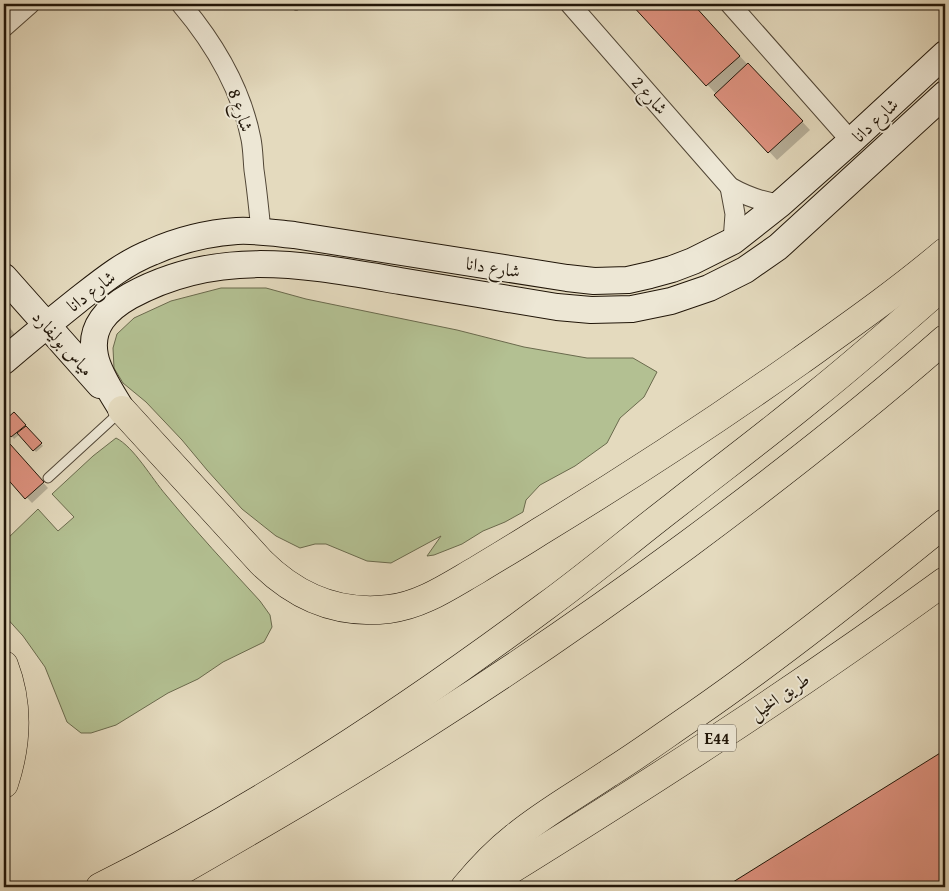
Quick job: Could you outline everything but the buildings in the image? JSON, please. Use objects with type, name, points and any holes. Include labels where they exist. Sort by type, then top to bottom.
[{"type":"highway","points":[[122,410],[261,562],[288,586],[320,601],[337,606],[372,610],[390,608],[416,602],[441,591],[639,470],[818,349],[945,252]]},
{"type":"highway","points":[[100,887],[195,837],[269,794],[396,712],[482,653],[604,562],[746,451],[817,394],[945,284]]},
{"type":"highway","points":[[153,887],[371,759],[485,687],[562,634],[639,580],[786,470],[857,414],[945,339]]},
{"type":"highway","points":[[464,887],[496,853],[528,827],[704,708],[833,612],[945,523]]},
{"type":"highway","name":"طريق الخيل","points":[[483,887],[708,744],[867,637],[945,581]]},
{"type":"highway","points":[[4,665],[12,692],[15,730],[13,748],[4,784]]},
{"type":"street","points":[[4,27],[30,4]]},
{"type":"street","name":"شارع 8","points":[[181,4],[215,49],[226,68],[241,104],[251,141],[261,231]]},
{"type":"street","name":"شارع 2","points":[[570,4],[730,187],[754,199],[780,204]]},
{"type":"street","points":[[730,4],[851,141]]},
{"type":"street","name":"شارع دانا","points":[[4,361],[46,325],[130,262],[172,244],[216,233],[261,231],[594,281],[628,280],[658,273],[693,261],[733,241],[780,204],[945,54]]},
{"type":"street","name":"شارع دانا","points":[[122,410],[98,367],[95,357],[94,337],[102,318],[109,310],[135,294],[171,278],[210,268],[270,264],[318,267],[557,307],[591,310],[632,309],[671,301],[709,288],[745,270],[778,247],[945,94]]},
{"type":"street","points":[[730,187],[735,214],[733,241]]},
{"type":"street","name":"مياس بوليفارد","points":[[4,277],[122,410]]},
{"type":"lane","points":[[48,478],[122,410]]},
{"type":"green space","points":[[221,288],[266,288],[306,299],[457,330],[524,347],[587,358],[633,358],[657,372],[644,397],[620,418],[607,443],[575,466],[540,485],[526,500],[523,512],[483,531],[462,544],[434,555],[427,556],[441,536],[391,563],[367,561],[326,544],[315,544],[300,548],[276,536],[242,509],[182,440],[146,402],[123,383],[114,368],[113,348],[117,334],[134,318],[171,301]]},
{"type":"green space","points":[[116,438],[129,448],[212,549],[260,601],[270,615],[272,627],[264,642],[223,662],[198,679],[168,693],[116,725],[91,733],[81,733],[67,722],[45,667],[23,636],[4,615],[4,542],[38,509],[58,531],[74,517],[52,494],[93,456]]}]
